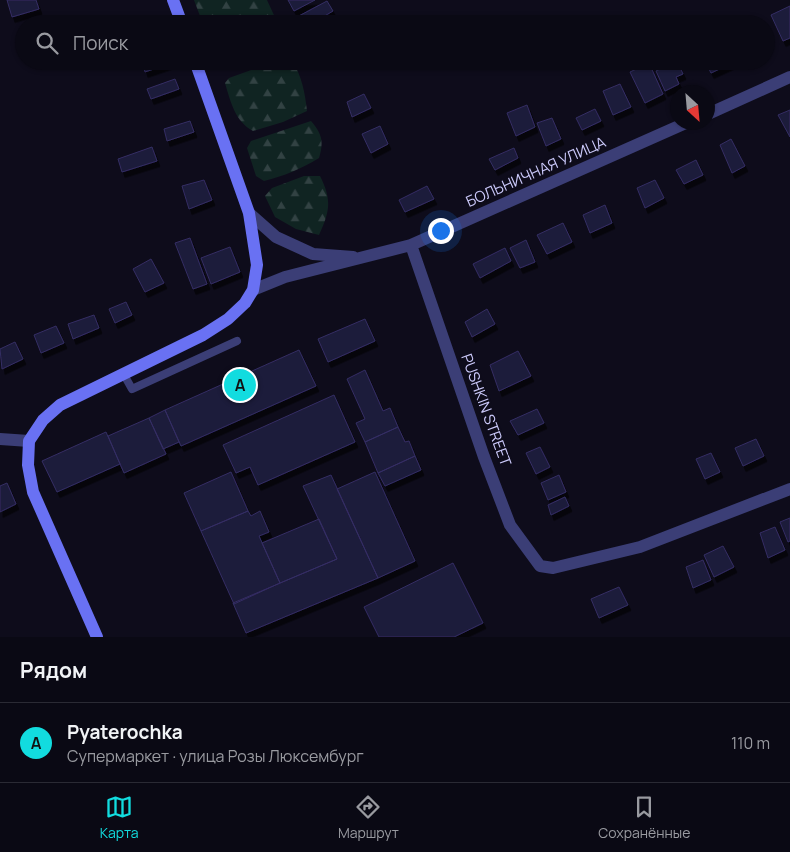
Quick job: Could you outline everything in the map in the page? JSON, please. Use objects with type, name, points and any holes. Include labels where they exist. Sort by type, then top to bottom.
[{"type":"main road","points":[[173,0],[179,15]]},
{"type":"main road","points":[[97,637],[33,492],[28,465],[29,441],[43,420],[60,405],[203,335],[228,320],[245,303],[253,290],[257,265],[249,213],[198,70]]},
{"type":"street","points":[[715,111],[790,77]]},
{"type":"street","name":"БОЛЬНИЧНАЯ УЛИЦА","points":[[253,290],[285,277],[410,245],[670,130]]},
{"type":"street","points":[[249,213],[276,237],[313,254],[373,256]]},
{"type":"street","name":"PUSHKIN STREET","points":[[410,245],[484,457],[510,525],[540,566],[554,568],[640,547],[790,489]]},
{"type":"street","points":[[0,439],[29,441]]},
{"type":"lane","points":[[123,373],[132,389],[237,341]]},
{"type":"green space","points":[[194,0],[267,0],[274,15],[200,15]]},
{"type":"green space","points":[[251,70],[296,70],[302,85],[307,111],[283,122],[253,131],[238,117],[232,104],[225,83],[229,78]]},
{"type":"green space","points":[[311,121],[321,138],[319,158],[299,169],[264,181],[256,176],[247,148],[251,141]]},
{"type":"green space","points":[[304,176],[320,176],[328,199],[327,212],[319,235],[296,229],[275,217],[265,196],[272,188]]},
{"type":"building","points":[[7,0],[36,0],[39,9],[12,17]]},
{"type":"building","points":[[288,0],[315,0],[294,11]]},
{"type":"building","points":[[327,1],[333,11],[326,15],[301,15]]},
{"type":"building","points":[[790,6],[790,38],[783,41],[775,24],[775,15],[771,15]]},
{"type":"building","points":[[634,70],[652,70],[663,94],[645,103],[630,72]]},
{"type":"building","points":[[681,70],[683,74],[676,77],[679,84],[670,85],[670,88],[665,91],[656,71]]},
{"type":"building","points":[[175,79],[179,89],[151,99],[147,89]]},
{"type":"building","points":[[620,84],[631,107],[613,115],[603,91]]},
{"type":"building","points":[[364,94],[371,108],[352,117],[347,102]]},
{"type":"building","points":[[527,105],[535,127],[516,136],[507,113]]},
{"type":"building","points":[[595,109],[601,121],[582,130],[576,118]]},
{"type":"building","points":[[790,110],[790,137],[778,115]]},
{"type":"building","points":[[552,118],[561,139],[546,146],[537,123]]},
{"type":"building","points":[[190,121],[194,132],[167,141],[164,129]]},
{"type":"building","points":[[380,126],[388,144],[371,153],[362,134]]},
{"type":"building","points":[[731,139],[745,166],[732,173],[720,145]]},
{"type":"building","points":[[152,147],[157,161],[122,172],[118,159]]},
{"type":"building","points":[[514,148],[518,158],[495,170],[489,159]]},
{"type":"building","points":[[696,160],[703,175],[684,184],[676,170]]},
{"type":"building","points":[[204,180],[212,200],[189,209],[182,186]]},
{"type":"building","points":[[655,180],[664,198],[645,208],[637,188]]},
{"type":"building","points":[[427,186],[434,199],[405,212],[399,200]]},
{"type":"building","points":[[605,205],[612,223],[590,233],[583,215]]},
{"type":"building","points":[[563,223],[572,242],[547,254],[537,235]]},
{"type":"building","points":[[190,238],[207,284],[193,289],[175,243]]},
{"type":"building","points":[[526,240],[535,262],[520,268],[510,248]]},
{"type":"building","points":[[230,247],[240,272],[211,284],[201,258]]},
{"type":"building","points":[[505,248],[511,261],[480,278],[473,264]]},
{"type":"building","points":[[151,259],[164,283],[145,292],[133,269]]},
{"type":"building","points":[[126,302],[132,315],[115,323],[109,309]]},
{"type":"building","points":[[487,309],[495,324],[472,337],[465,322]]},
{"type":"building","points":[[94,315],[99,328],[73,339],[68,324]]},
{"type":"building","points":[[365,319],[375,341],[328,362],[318,339]]},
{"type":"building","points":[[56,326],[64,343],[41,353],[34,335]]},
{"type":"building","points":[[15,342],[23,359],[2,369],[0,349]]},
{"type":"building","points":[[299,350],[316,386],[181,446],[165,410]]},
{"type":"building","points":[[518,351],[531,376],[499,391],[490,365]]},
{"type":"building","points":[[365,370],[383,411],[390,408],[398,427],[365,442],[356,423],[365,419],[347,379]]},
{"type":"building","points":[[334,395],[355,442],[258,485],[250,467],[236,473],[223,445]]},
{"type":"building","points":[[537,409],[544,423],[518,435],[510,421]]},
{"type":"building","points":[[165,410],[179,442],[163,449],[149,418]]},
{"type":"building","points":[[149,418],[166,454],[124,473],[108,436]]},
{"type":"building","points":[[398,427],[405,442],[409,441],[415,456],[378,473],[365,442]]},
{"type":"building","points":[[106,432],[120,464],[57,492],[42,461]]},
{"type":"building","points":[[756,439],[764,456],[743,466],[735,448]]},
{"type":"building","points":[[540,447],[550,467],[536,474],[526,453]]},
{"type":"building","points":[[711,453],[720,472],[705,479],[696,459]]},
{"type":"building","points":[[415,456],[421,470],[385,486],[378,473]]},
{"type":"building","points":[[231,472],[248,511],[201,531],[184,493]]},
{"type":"building","points":[[375,472],[415,561],[378,578],[337,489]]},
{"type":"building","points":[[331,475],[378,578],[246,633],[233,603],[337,559],[303,486]]},
{"type":"building","points":[[559,475],[566,492],[548,500],[541,483]]},
{"type":"building","points":[[7,483],[16,504],[0,512],[0,486]]},
{"type":"building","points":[[565,497],[569,506],[551,515],[548,505]]},
{"type":"building","points":[[248,511],[251,516],[260,511],[269,532],[259,536],[280,583],[234,604],[201,531]]},
{"type":"building","points":[[790,518],[790,541],[788,542],[780,522]]},
{"type":"building","points":[[319,519],[337,559],[280,583],[262,543]]},
{"type":"building","points":[[775,527],[785,550],[768,558],[760,533]]},
{"type":"building","points":[[723,546],[734,567],[714,577],[704,555]]},
{"type":"building","points":[[703,560],[711,580],[693,588],[686,567]]},
{"type":"building","points":[[453,563],[483,623],[454,637],[379,637],[364,607]]},
{"type":"building","points":[[619,587],[628,605],[599,618],[591,599]]},
{"type":"place","name":"Pyaterochka","points":[[240,385]]}]
